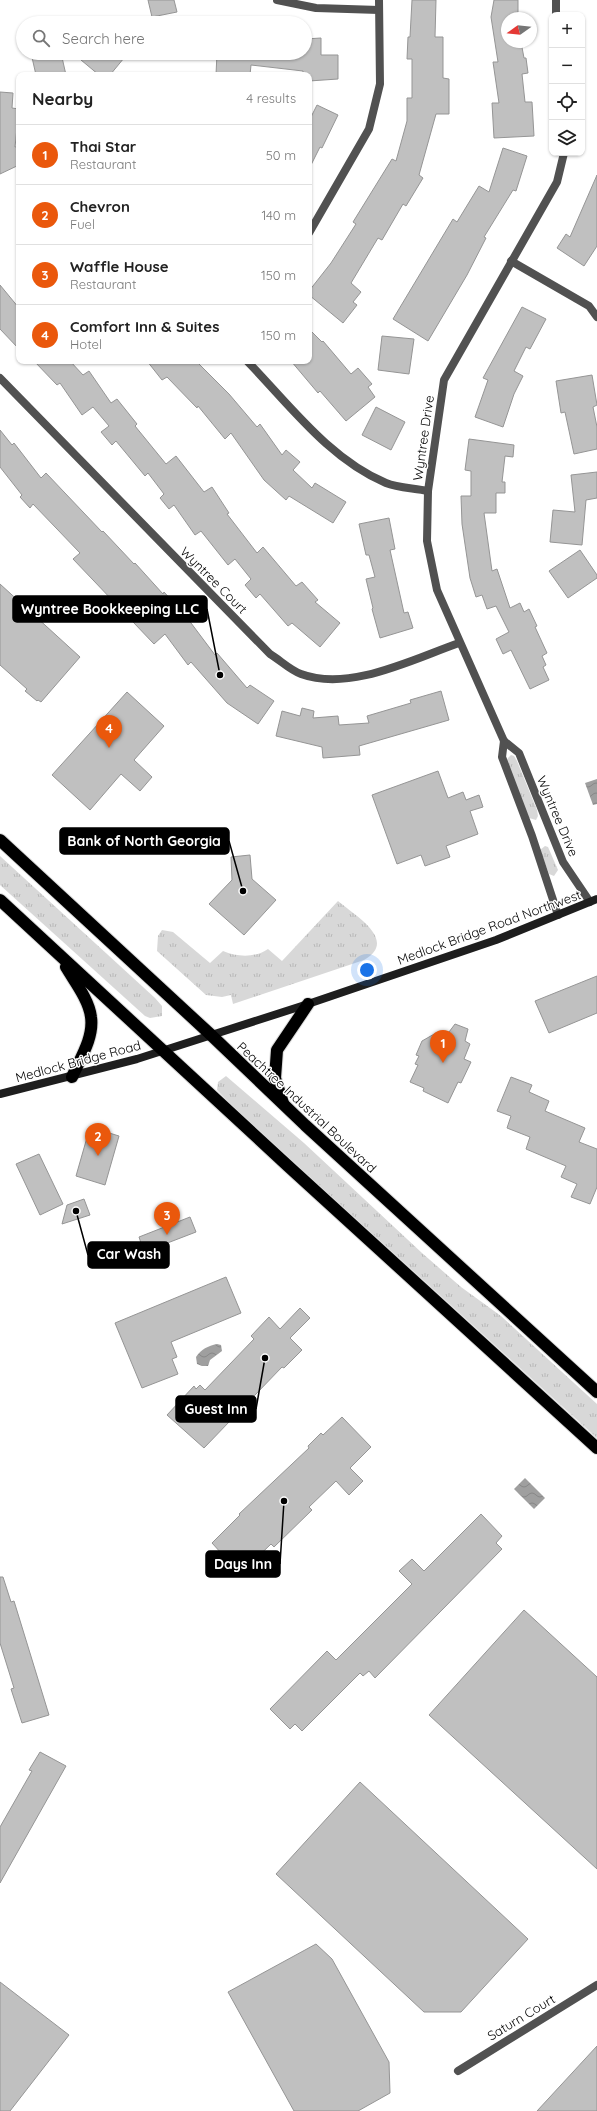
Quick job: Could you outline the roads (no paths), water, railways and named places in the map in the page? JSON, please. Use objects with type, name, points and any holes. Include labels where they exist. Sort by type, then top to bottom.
[{"type":"highway","name":"Peachtree Industrial Boulevard","points":[[0,840],[210,1034],[283,1104],[597,1392]]},
{"type":"highway","points":[[0,900],[597,1448]]},
{"type":"highway","points":[[60,955],[83,995],[92,1017],[90,1035],[72,1076]]},
{"type":"highway","points":[[283,1104],[276,1078],[277,1050],[308,1004]]},
{"type":"street","points":[[277,0],[316,8],[379,10]]},
{"type":"street","points":[[312,228],[369,129],[380,84],[379,0]]},
{"type":"street","points":[[556,0],[556,12]]},
{"type":"street","name":"Wyntree Drive","points":[[563,156],[557,182],[444,380],[428,491],[427,541],[437,590],[459,642],[476,674],[504,741],[519,754],[563,862],[594,901]]},
{"type":"street","points":[[511,261],[589,306],[597,317]]},
{"type":"street","points":[[250,364],[315,432],[348,463],[387,483],[428,491]]},
{"type":"street","name":"Wyntree Court","points":[[0,378],[265,649],[300,674],[333,680],[371,674],[459,642]]},
{"type":"street","name":"Wyntree Drive","points":[[504,741],[502,757],[532,836],[558,915]]},
{"type":"street","name":"Medlock Bridge Road Northwest","points":[[162,1050],[308,1004],[496,940],[594,901]]},
{"type":"street","name":"Medlock Bridge Road","points":[[0,1094],[72,1076],[162,1050]]},
{"type":"street","name":"Saturn Court","points":[[458,2071],[597,1985]]},
{"type":"water","points":[[597,779],[597,804],[593,805],[585,783]]},
{"type":"water","points":[[217,1344],[221,1345],[222,1351],[210,1360],[208,1366],[197,1364],[196,1357],[202,1350]]},
{"type":"water","points":[[525,1478],[545,1498],[534,1509],[514,1489]]},
{"type":"place","name":"Wyntree Bookkeeping LLC","points":[[220,675]]},
{"type":"place","name":"Comfort Inn & Suites","points":[[109,748]]},
{"type":"place","name":"Bank of North Georgia","points":[[243,891]]},
{"type":"place","name":"Thai Star","points":[[443,1063]]},
{"type":"place","name":"Chevron","points":[[98,1156]]},
{"type":"place","name":"Car Wash","points":[[76,1211]]},
{"type":"place","name":"Waffle House","points":[[167,1235]]},
{"type":"place","name":"Guest Inn","points":[[265,1358]]},
{"type":"place","name":"Days Inn","points":[[284,1501]]}]
